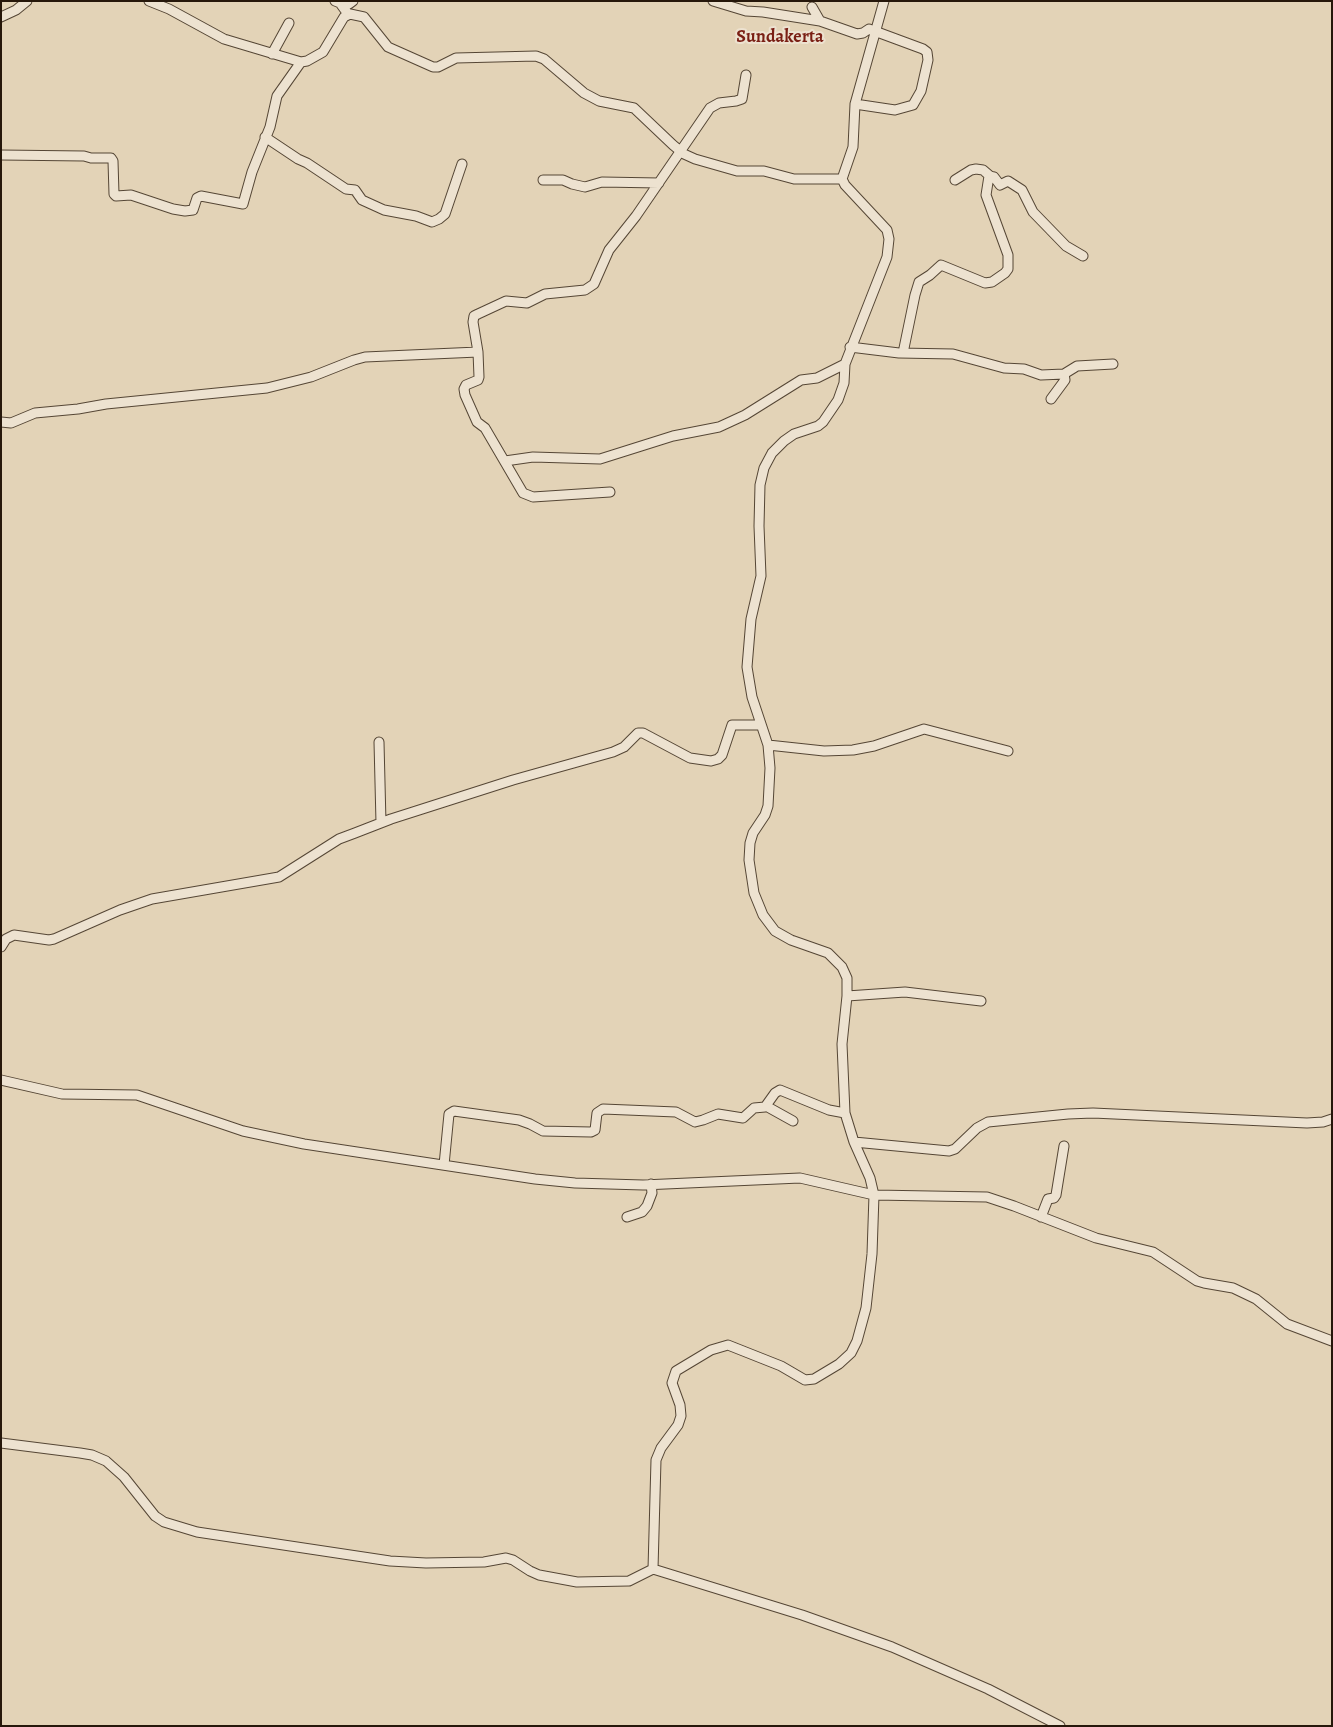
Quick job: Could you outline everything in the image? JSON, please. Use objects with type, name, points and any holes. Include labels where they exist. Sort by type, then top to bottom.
[{"type":"street","points":[[1,17],[16,10],[27,1]]},
{"type":"street","points":[[149,1],[169,9],[224,39],[301,62],[308,61],[323,52],[348,14],[364,17],[388,46],[433,67],[438,68],[456,58],[539,57],[584,94],[599,102],[634,108],[681,151],[695,159],[737,171],[764,170],[794,178],[842,179]]},
{"type":"street","points":[[339,3],[350,4],[353,1]]},
{"type":"street","points":[[713,1],[746,11],[820,21],[858,34],[863,33],[866,29],[923,49],[926,52],[928,60],[920,91],[912,105],[895,110],[855,104]]},
{"type":"street","points":[[653,1569],[656,1460],[661,1448],[678,1425],[682,1414],[672,1383],[674,1373],[711,1350],[728,1345],[781,1366],[807,1380],[816,1379],[842,1362],[850,1353],[857,1341],[865,1312],[872,1254],[874,1195],[870,1178],[854,1142],[845,1113],[842,1044],[847,978],[840,964],[825,952],[777,933],[763,915],[754,894],[749,853],[753,833],[765,815],[768,806],[770,768],[768,745],[751,692],[746,667],[751,619],[761,576],[758,534],[761,476],[772,453],[784,441],[794,434],[818,426],[838,400],[842,390],[845,364],[850,347],[884,266],[889,239],[888,232],[885,226],[845,185],[842,179],[853,147],[855,104],[884,1]]},
{"type":"street","points":[[339,3],[348,14]]},
{"type":"street","points":[[812,6],[820,21]]},
{"type":"street","points":[[272,54],[289,23]]},
{"type":"street","points":[[1,155],[112,158],[115,195],[131,195],[173,209],[190,211],[194,209],[197,198],[201,196],[243,204],[278,96],[301,62]]},
{"type":"street","points":[[610,492],[529,497],[522,491],[485,428],[478,422],[464,392],[466,385],[479,378],[474,316],[506,301],[527,303],[545,294],[580,291],[592,286],[608,250],[636,216],[710,108],[719,102],[742,99],[746,75]]},
{"type":"street","points":[[265,137],[346,189],[356,191],[362,200],[384,210],[416,216],[432,222],[444,214],[462,164]]},
{"type":"street","points":[[955,180],[971,170],[983,170],[994,177],[1000,185],[1008,182],[1022,190],[1033,212],[1066,246],[1083,256]]},
{"type":"street","points":[[903,353],[919,282],[941,265],[985,283],[992,282],[1008,269],[1008,255],[986,195],[988,178],[990,176]]},
{"type":"street","points":[[544,180],[563,180],[585,187],[602,182],[659,183]]},
{"type":"street","points":[[850,347],[903,353],[953,354],[1004,368],[1024,369],[1041,375],[1064,374],[1077,366],[1113,364]]},
{"type":"street","points":[[1,422],[11,423],[35,413],[267,388],[316,376],[365,357],[478,352]]},
{"type":"street","points":[[505,461],[533,457],[600,459],[673,436],[719,427],[745,415],[801,380],[817,378],[845,364]]},
{"type":"street","points":[[1051,399],[1065,380],[1064,374]]},
{"type":"street","points":[[1,947],[6,939],[14,935],[48,940],[54,939],[120,910],[152,899],[277,877],[339,839],[381,822],[514,780],[613,752],[624,747],[638,733],[643,733],[690,758],[711,761],[718,759],[722,755],[732,725],[761,725]]},
{"type":"street","points":[[768,745],[838,752],[874,746],[924,729],[1008,751]]},
{"type":"street","points":[[379,742],[381,822]]},
{"type":"street","points":[[847,996],[905,992],[981,1001]]},
{"type":"street","points":[[1,1080],[62,1094],[137,1095],[218,1123],[261,1135],[327,1149],[535,1179],[575,1183],[651,1184],[800,1178],[874,1195],[983,1197],[1014,1206],[1096,1238],[1153,1252],[1197,1281],[1233,1288],[1256,1299],[1288,1324],[1332,1341]]},
{"type":"street","points":[[766,1106],[775,1093],[780,1090],[829,1110],[845,1113]]},
{"type":"street","points":[[444,1165],[449,1114],[453,1111],[519,1120],[544,1132],[591,1132],[596,1130],[597,1113],[603,1109],[676,1112],[696,1122],[718,1114],[743,1118],[754,1108],[766,1106],[793,1121]]},
{"type":"street","points":[[854,1142],[949,1152],[955,1149],[977,1128],[988,1122],[1068,1114],[1093,1113],[1306,1123],[1323,1122],[1332,1119]]},
{"type":"street","points":[[1041,1217],[1048,1199],[1054,1198],[1056,1195],[1064,1146]]},
{"type":"street","points":[[627,1217],[642,1212],[647,1206],[652,1193],[651,1184]]},
{"type":"street","points":[[1,1443],[92,1455],[106,1461],[124,1477],[155,1516],[164,1522],[197,1532],[407,1562],[484,1562],[506,1558],[539,1575],[577,1582],[629,1581],[653,1569],[802,1615],[892,1647],[988,1689],[1060,1726]]},
{"type":"district","name":"Sundakerta","points":[[780,38]]}]
